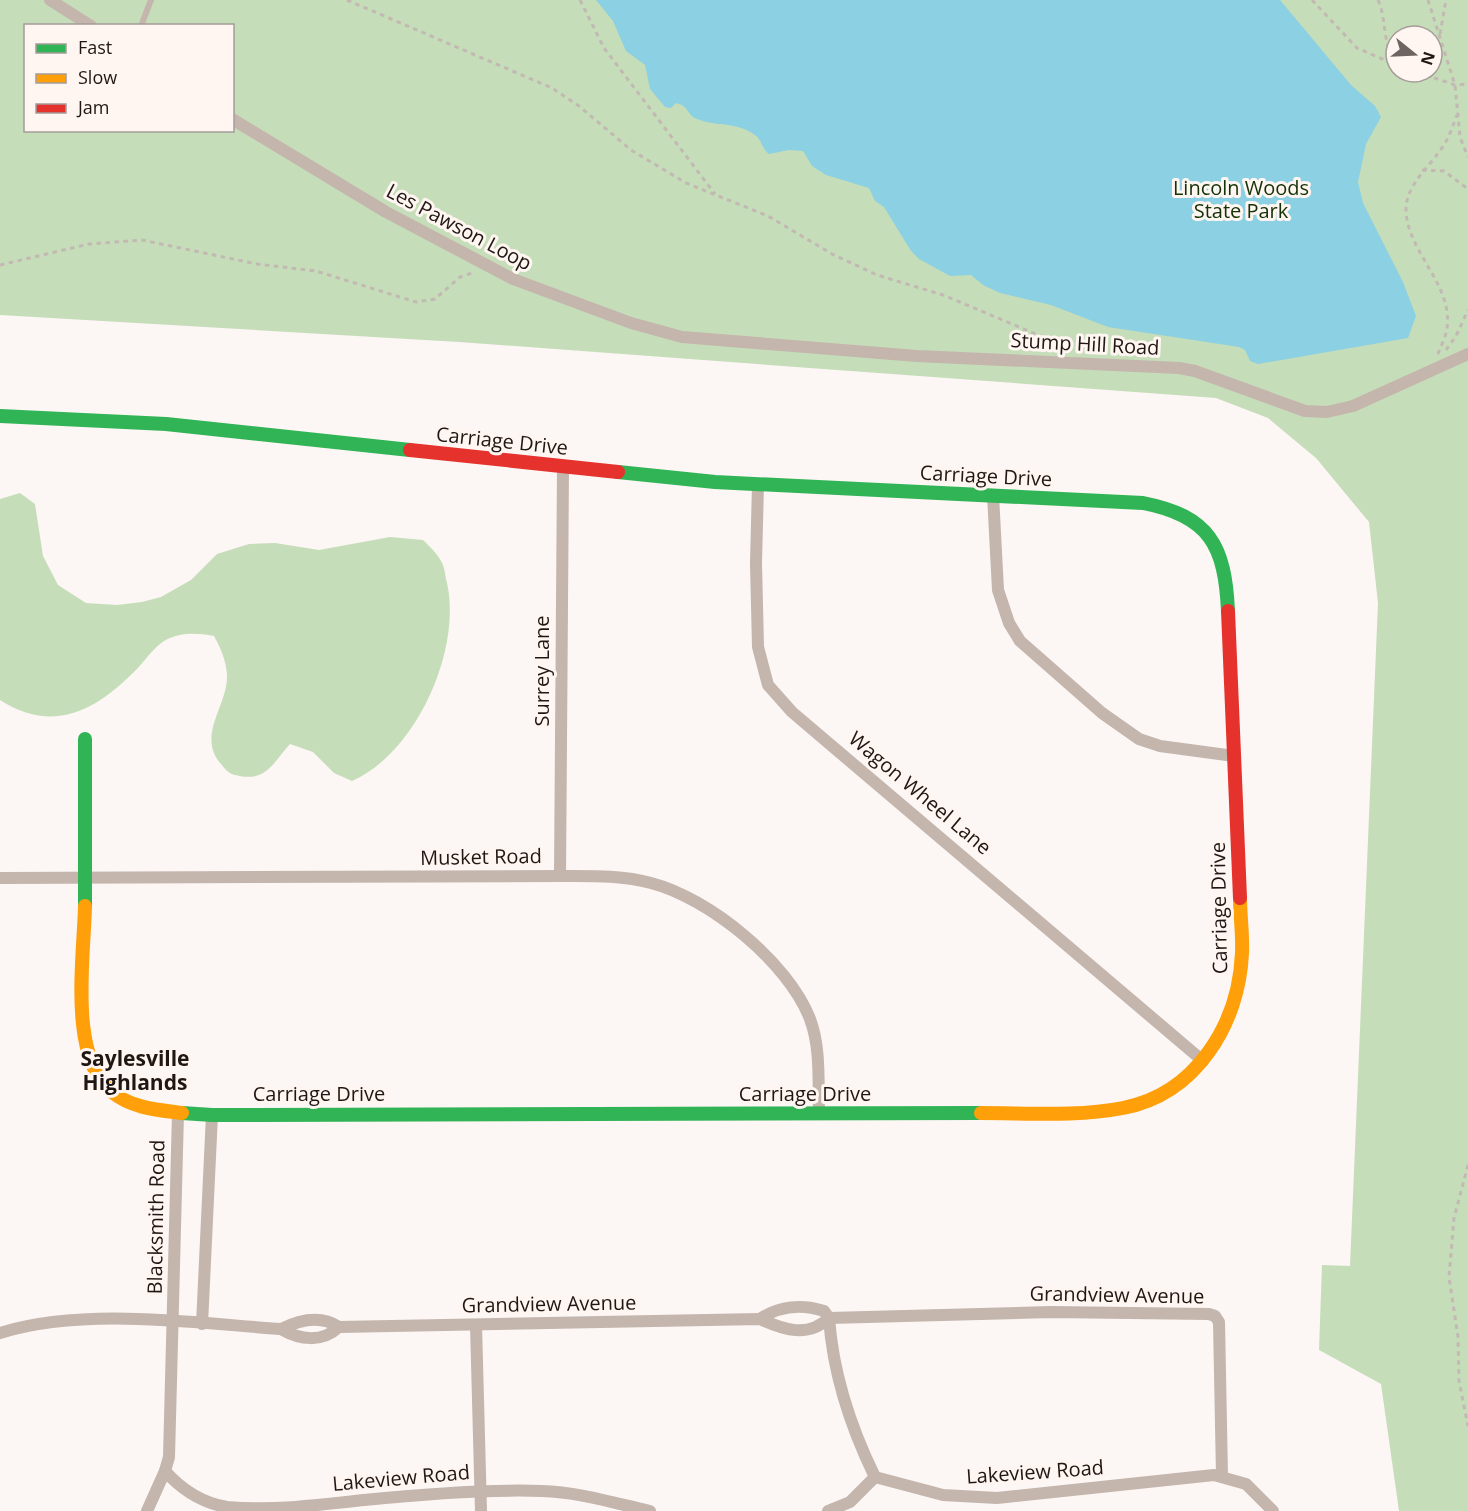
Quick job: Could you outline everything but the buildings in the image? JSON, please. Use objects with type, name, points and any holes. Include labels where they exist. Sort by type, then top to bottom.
[{"type":"street","points":[[50,0],[88,24]]},
{"type":"street","name":"Les Pawson Loop","points":[[234,120],[386,212],[487,266],[577,304],[631,323],[682,336]]},
{"type":"street","name":"Stump Hill Road","points":[[682,336],[917,356],[1179,368],[1195,371],[1315,412],[1353,406],[1432,368],[1468,354]]},
{"type":"street","name":"Carriage Drive","points":[[0,416],[166,424],[563,468],[758,484],[993,495],[1166,507],[1182,512],[1210,533],[1219,550],[1227,586],[1242,953],[1239,982],[1226,1026],[1203,1061],[1185,1081],[1165,1095],[1122,1109],[1050,1113],[212,1115],[151,1110],[122,1100],[100,1082],[90,1068],[82,1032],[86,878],[85,739]]},
{"type":"street","name":"Surrey Lane","points":[[560,876],[563,468]]},
{"type":"street","name":"Wagon Wheel Lane","points":[[758,484],[756,629],[768,684],[792,712],[1203,1061]]},
{"type":"street","points":[[993,495],[998,590],[1009,623],[1020,641],[1102,713],[1139,739],[1160,746],[1234,756]]},
{"type":"street","name":"Musket Road","points":[[0,878],[600,876],[650,883],[692,898],[720,918],[778,969],[798,995],[814,1035],[819,1114]]},
{"type":"street","name":"Blacksmith Road","points":[[147,1511],[169,1457],[178,1113]]},
{"type":"street","points":[[202,1324],[212,1115]]},
{"type":"street","name":"Grandview Avenue","points":[[760,1319],[779,1309],[801,1307],[824,1311],[829,1318]]},
{"type":"street","name":"Grandview Avenue","points":[[281,1329],[297,1322],[313,1320],[331,1322],[339,1327],[760,1319],[777,1327],[796,1330],[816,1328],[829,1318],[1074,1311],[1171,1312],[1215,1316],[1219,1322],[1220,1342],[1222,1476]]},
{"type":"street","points":[[828,1511],[860,1495],[875,1477],[845,1402],[831,1345],[829,1318]]},
{"type":"street","name":"Grandview Avenue","points":[[0,1332],[39,1323],[84,1320],[281,1329],[301,1338],[330,1335],[339,1327]]},
{"type":"street","points":[[476,1325],[480,1511]]},
{"type":"street","name":"Lakeview Road","points":[[165,1471],[186,1492],[207,1502],[251,1509],[481,1491],[568,1493],[650,1511]]},
{"type":"street","points":[[1222,1476],[1246,1484],[1273,1511]]},
{"type":"street","name":"Lakeview Road","points":[[875,1477],[943,1495],[997,1498],[1222,1476]]},
{"type":"lane","points":[[142,24],[151,0]]},
{"type":"path","points":[[347,0],[552,88],[579,106],[631,150],[686,183],[768,216],[832,254],[877,275],[942,295],[1075,350]]},
{"type":"path","points":[[580,0],[604,48],[716,195]]},
{"type":"path","points":[[1312,0],[1357,48],[1384,58]]},
{"type":"path","points":[[1378,0],[1385,24]]},
{"type":"path","points":[[1428,0],[1436,24]]},
{"type":"path","points":[[1442,24],[1446,0]]},
{"type":"path","points":[[1444,48],[1455,85],[1460,138],[1468,157]]},
{"type":"path","points":[[1444,81],[1455,85],[1468,84]]},
{"type":"path","points":[[1432,368],[1448,329],[1446,302],[1414,244],[1406,211],[1410,191],[1422,170],[1439,152],[1450,134],[1457,115]]},
{"type":"path","points":[[1422,170],[1444,171],[1468,189]]},
{"type":"path","points":[[0,265],[89,244],[142,240],[256,264],[316,271],[416,302],[435,298],[460,277],[487,266]]},
{"type":"path","points":[[1432,368],[1456,336],[1468,310]]},
{"type":"path","points":[[1468,1165],[1454,1218],[1449,1276],[1458,1337],[1459,1381],[1468,1426]]},
{"type":"green space","name":"Lincoln Woods State Park","points":[[0,0],[1468,0],[1468,1511],[1399,1511],[1381,1384],[1319,1350],[1322,1265],[1350,1266],[1378,603],[1369,522],[1316,458],[1268,418],[1216,398],[459,342],[0,315]]},
{"type":"green space","points":[[20,493],[35,504],[43,556],[58,585],[86,603],[117,605],[161,597],[191,580],[217,554],[249,544],[275,543],[319,550],[390,537],[423,540],[437,555],[443,566],[450,610],[447,638],[440,668],[429,697],[414,724],[396,748],[375,767],[352,781],[334,773],[313,752],[290,744],[273,765],[261,774],[246,777],[233,774],[225,769],[214,753],[212,742],[212,731],[226,687],[227,675],[223,655],[214,636],[189,634],[164,641],[120,685],[89,707],[55,716],[38,715],[19,710],[0,700],[0,499]]},
{"type":"water","points":[[596,0],[1280,0],[1351,85],[1375,106],[1381,117],[1366,144],[1358,182],[1363,203],[1403,282],[1416,316],[1408,338],[1258,364],[1250,361],[1245,350],[1239,347],[1108,327],[1051,305],[1000,293],[983,285],[971,275],[950,276],[919,259],[911,251],[884,207],[875,201],[869,188],[826,175],[812,166],[803,151],[789,150],[769,154],[757,137],[748,131],[697,119],[680,104],[676,103],[671,108],[665,107],[650,89],[645,65],[626,51],[613,21]]},
{"type":"traffic: fast","points":[[0,416],[166,424],[410,450]]},
{"type":"traffic: fast","points":[[618,472],[715,482],[1143,503],[1184,516],[1199,526],[1210,538],[1223,569],[1228,611]]},
{"type":"traffic: fast","points":[[85,739],[85,906]]},
{"type":"traffic: fast","points":[[182,1113],[212,1115],[981,1113]]},
{"type":"traffic: slow","points":[[981,1113],[1070,1114],[1123,1108],[1149,1100],[1172,1088],[1192,1072],[1209,1052],[1222,1030],[1232,1005],[1239,979],[1242,953],[1240,898]]},
{"type":"traffic: slow","points":[[85,906],[82,1005],[89,1055],[98,1076],[112,1092],[128,1102],[182,1113]]},
{"type":"traffic: jam","points":[[410,450],[618,472]]},
{"type":"traffic: jam","points":[[1228,611],[1240,898]]},
{"type":"district","name":"Saylesville Highlands","points":[[135,1071]]}]
